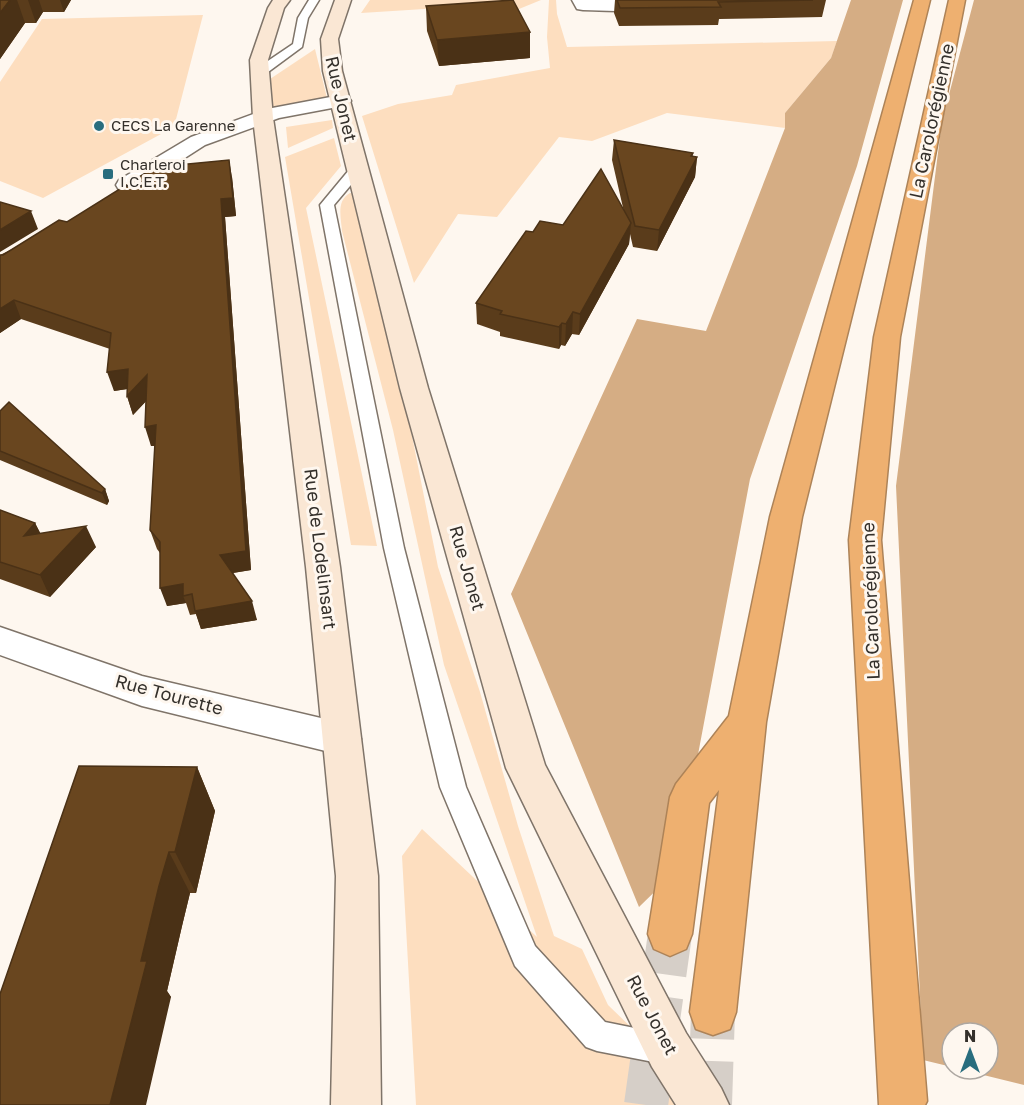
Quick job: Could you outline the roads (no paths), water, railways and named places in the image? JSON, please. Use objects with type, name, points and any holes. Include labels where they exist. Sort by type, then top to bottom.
[{"type":"highway","name":"La Carolorégienne","points":[[713,1012],[747,722],[786,517],[922,0]]},
{"type":"highway","name":"La Carolorégienne","points":[[902,1101],[865,540],[887,337],[957,0]]},
{"type":"highway","points":[[670,934],[690,797],[747,722]]},
{"type":"street","name":"Rue de Lodelinsart","points":[[282,0],[276,8],[259,60],[263,118],[323,567],[357,876],[356,1105]]},
{"type":"street","name":"Rue Jonet","points":[[343,0],[329,33],[329,63],[341,101],[350,143],[359,167],[414,388],[526,768],[669,1050],[704,1105]]},
{"type":"street","points":[[580,0],[583,4],[615,5],[704,4],[719,0]]},
{"type":"street","points":[[112,195],[198,141],[274,113],[341,101]]},
{"type":"street","name":"Rue Tourette","points":[[0,640],[142,691],[342,739]]},
{"type":"lane","points":[[260,72],[298,45],[303,18],[314,0]]},
{"type":"lane","points":[[359,167],[327,205],[394,548],[453,787],[525,956],[597,1036],[669,1050]]},
{"type":"tunnel","points":[[646,1105],[670,934]]},
{"type":"tunnel","points":[[710,1105],[713,1012]]},
{"type":"place","name":"CECS La Garenne","points":[[99,126]]},
{"type":"place","name":"Charleroi I.C.E.T.","points":[[108,174]]}]
